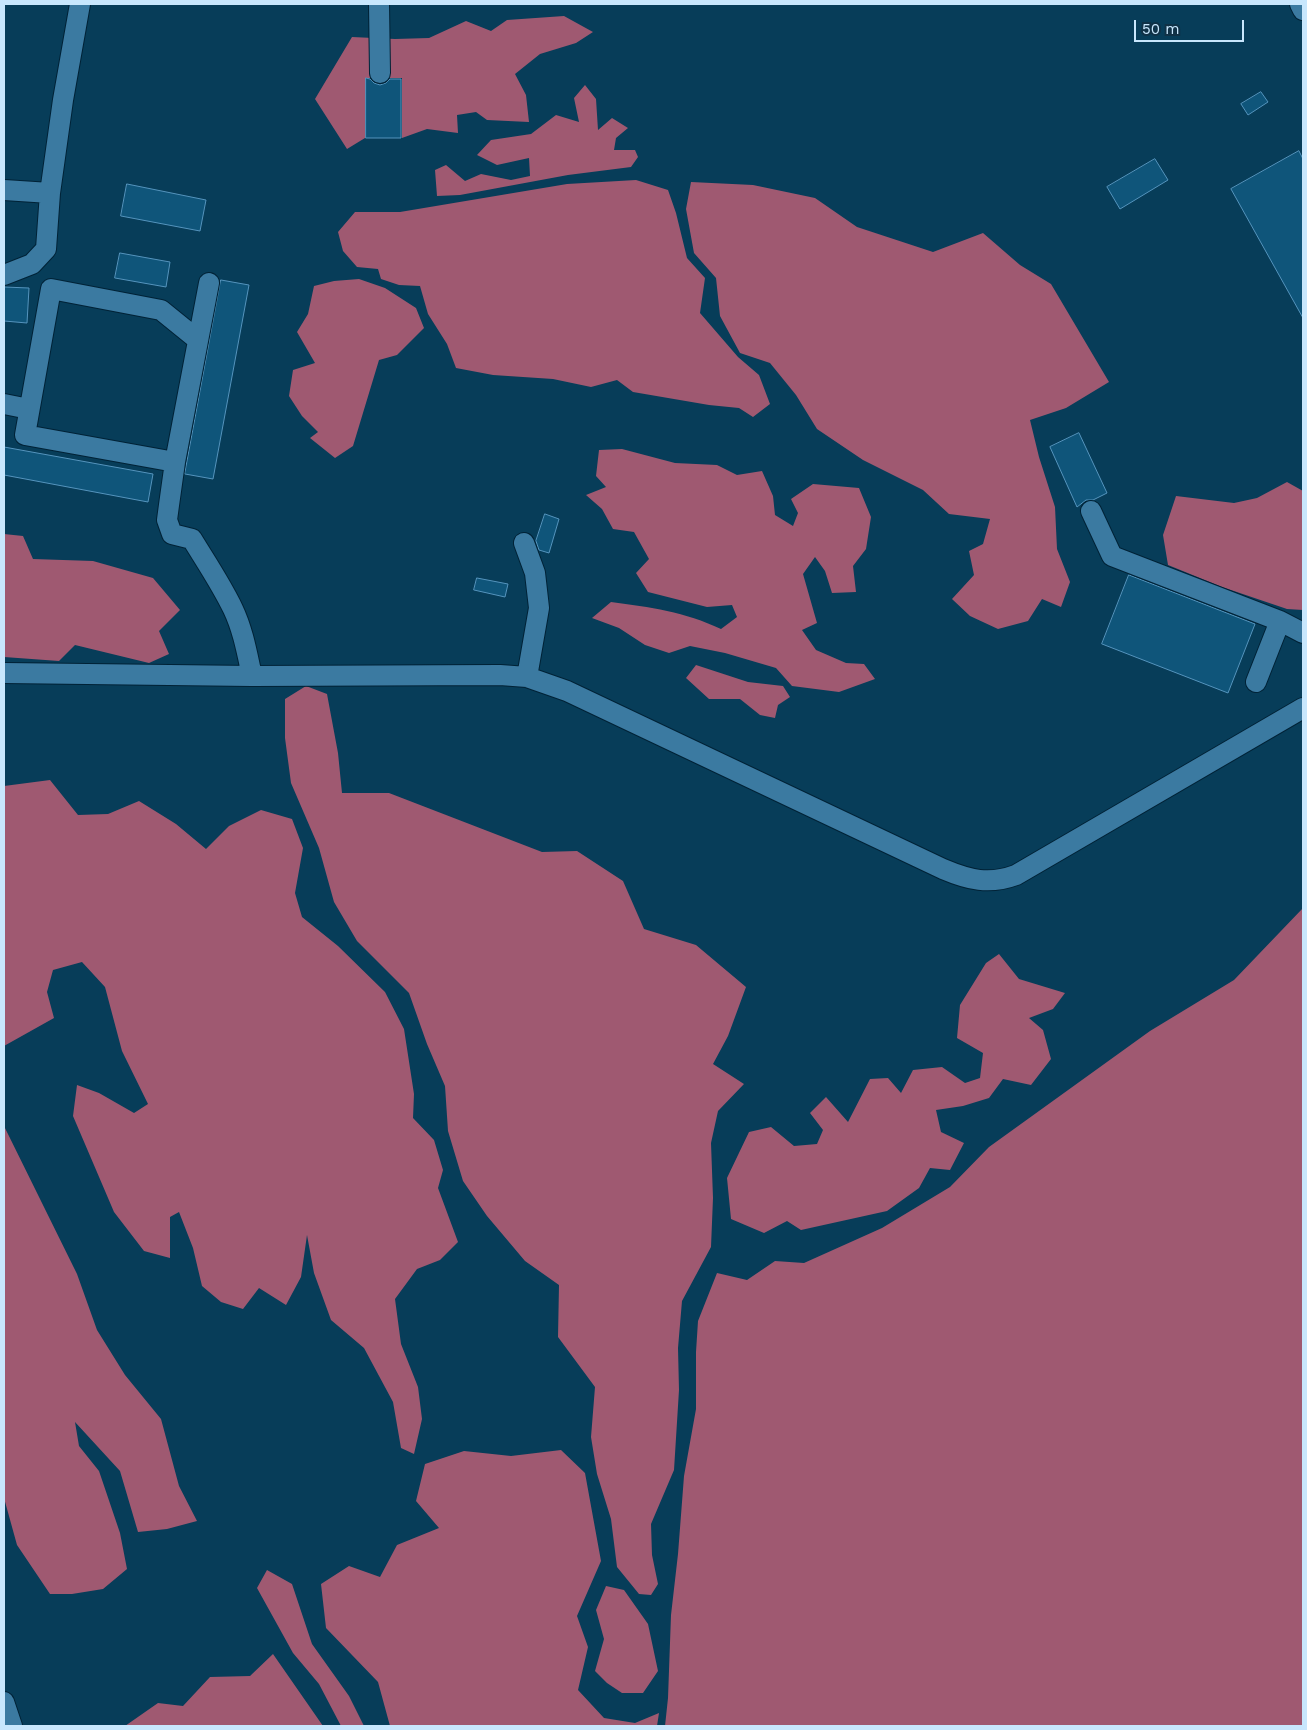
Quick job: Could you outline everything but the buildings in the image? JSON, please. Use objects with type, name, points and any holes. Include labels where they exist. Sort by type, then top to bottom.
[{"type":"street","points":[[4,275],[32,264],[46,249],[50,193],[63,100],[80,4]]},
{"type":"street","points":[[379,4],[380,73]]},
{"type":"street","points":[[1300,4],[1303,10]]},
{"type":"street","points":[[4,190],[50,193]]},
{"type":"street","points":[[209,282],[175,462],[167,520],[172,534],[192,539],[234,610],[246,644],[252,676]]},
{"type":"street","points":[[175,462],[25,435],[51,289],[160,310],[198,340]]},
{"type":"street","points":[[4,404],[30,408]]},
{"type":"street","points":[[1091,511],[1112,556],[1280,621],[1303,633]]},
{"type":"street","points":[[524,543],[535,573],[539,608],[527,678]]},
{"type":"street","points":[[1256,682],[1280,621]]},
{"type":"street","points":[[4,673],[252,676],[500,675],[527,678],[568,691],[943,869],[973,879],[988,881],[1003,880],[1016,875],[1303,708]]},
{"type":"street","points":[[4,1702],[12,1726]]},
{"type":"shaded area","points":[[564,16],[593,32],[576,43],[540,54],[515,74],[526,95],[529,122],[487,120],[476,112],[457,115],[458,133],[427,129],[402,138],[402,78],[366,78],[365,138],[347,149],[315,99],[352,37],[429,38],[466,21],[491,31],[507,20]]},
{"type":"shaded area","points":[[585,85],[596,99],[598,130],[612,118],[628,128],[616,138],[614,150],[635,150],[638,157],[631,167],[568,175],[460,195],[437,196],[435,170],[446,165],[465,181],[481,174],[511,180],[530,176],[529,158],[497,165],[477,155],[491,140],[531,134],[556,115],[579,122],[574,98]]},
{"type":"shaded area","points":[[636,180],[668,190],[676,213],[687,258],[705,278],[700,313],[738,357],[759,375],[770,404],[753,417],[739,408],[709,405],[633,392],[617,380],[591,387],[553,379],[493,375],[456,368],[447,344],[428,314],[420,286],[399,285],[381,279],[378,269],[357,267],[343,251],[338,232],[355,212],[400,212],[567,184]]},
{"type":"shaded area","points":[[691,182],[753,185],[815,198],[857,227],[933,252],[983,233],[1020,265],[1051,284],[1109,382],[1066,408],[1030,420],[1039,457],[1055,507],[1057,549],[1070,582],[1061,607],[1042,599],[1028,621],[998,629],[970,616],[952,599],[974,575],[969,551],[983,544],[990,519],[949,514],[923,490],[863,460],[817,429],[796,395],[770,363],[740,353],[720,316],[716,278],[694,253],[686,209]]},
{"type":"shaded area","points":[[359,279],[385,288],[416,308],[424,328],[397,355],[379,360],[353,446],[335,458],[310,438],[318,432],[302,416],[289,396],[293,370],[315,363],[297,332],[308,314],[314,286],[334,281]]},
{"type":"shaded area","points":[[622,449],[675,463],[717,465],[737,475],[762,471],[773,496],[775,515],[793,526],[798,513],[791,499],[813,484],[859,488],[871,517],[866,549],[853,566],[856,592],[832,593],[825,571],[815,557],[803,574],[817,623],[802,630],[816,650],[846,663],[864,664],[875,679],[839,692],[792,686],[776,668],[725,653],[690,646],[669,653],[645,645],[619,628],[592,618],[611,602],[681,614],[721,629],[737,617],[732,605],[707,607],[648,592],[636,573],[649,559],[634,532],[613,529],[602,509],[586,495],[606,487],[596,476],[599,450]]},
{"type":"shaded area","points":[[1287,482],[1303,491],[1303,610],[1287,609],[1222,587],[1168,565],[1163,535],[1176,496],[1234,503],[1257,498]]},
{"type":"shaded area","points":[[4,534],[23,536],[33,559],[93,561],[153,578],[180,610],[159,631],[169,654],[149,663],[75,645],[59,661],[4,657]]},
{"type":"shaded area","points":[[696,665],[748,682],[783,686],[790,697],[778,705],[775,718],[760,715],[740,699],[709,699],[686,678]]},
{"type":"shaded area","points":[[306,686],[327,694],[338,753],[342,793],[389,793],[542,852],[577,851],[623,881],[644,929],[696,945],[746,987],[728,1036],[713,1064],[744,1084],[718,1111],[711,1143],[713,1198],[711,1247],[682,1301],[678,1348],[679,1390],[674,1470],[651,1524],[652,1555],[658,1584],[651,1595],[639,1594],[617,1567],[611,1519],[597,1474],[591,1437],[595,1387],[558,1337],[559,1285],[525,1261],[487,1216],[463,1181],[448,1131],[445,1086],[427,1044],[409,993],[357,941],[334,902],[319,848],[291,783],[285,738],[285,699]]},
{"type":"shaded area","points":[[50,780],[78,815],[108,814],[139,801],[176,824],[206,849],[229,826],[261,810],[292,819],[303,848],[295,893],[302,917],[338,946],[385,992],[404,1029],[414,1094],[413,1118],[434,1140],[443,1170],[438,1188],[458,1242],[440,1260],[417,1269],[395,1299],[401,1344],[418,1387],[422,1419],[414,1454],[401,1448],[393,1402],[364,1348],[331,1320],[314,1273],[307,1235],[301,1277],[286,1305],[259,1288],[243,1309],[221,1302],[202,1286],[193,1248],[179,1212],[170,1217],[170,1258],[144,1251],[114,1212],[73,1116],[77,1085],[99,1093],[134,1113],[148,1104],[122,1051],[105,987],[82,962],[53,970],[47,992],[54,1018],[4,1046],[4,786]]},
{"type":"shaded area","points":[[1303,908],[1303,1726],[665,1726],[671,1615],[684,1476],[696,1409],[698,1321],[717,1273],[747,1280],[775,1261],[804,1263],[882,1228],[950,1187],[989,1147],[1150,1031],[1234,980]]},
{"type":"shaded area","points":[[999,954],[1019,979],[1065,993],[1053,1009],[1029,1018],[1043,1030],[1051,1059],[1031,1085],[1003,1079],[989,1098],[963,1106],[936,1110],[941,1132],[964,1143],[950,1170],[930,1168],[919,1188],[887,1211],[801,1230],[787,1221],[764,1233],[731,1219],[727,1178],[749,1132],[771,1127],[794,1146],[817,1144],[823,1130],[810,1113],[826,1097],[848,1122],[870,1079],[888,1078],[901,1093],[913,1070],[942,1067],[965,1083],[980,1078],[983,1053],[957,1038],[960,1005],[986,963]]},
{"type":"shaded area","points":[[4,1126],[77,1274],[97,1330],[125,1375],[161,1419],[179,1486],[197,1521],[167,1529],[138,1532],[120,1471],[75,1422],[79,1446],[99,1471],[120,1533],[127,1569],[103,1589],[72,1594],[50,1594],[17,1545],[4,1498]]},
{"type":"shaded area","points":[[561,1450],[585,1473],[601,1561],[577,1616],[588,1647],[578,1690],[604,1718],[635,1723],[659,1713],[657,1726],[390,1726],[378,1682],[326,1628],[321,1584],[349,1566],[380,1577],[397,1545],[439,1528],[416,1501],[425,1464],[464,1451],[511,1456]]},
{"type":"shaded area","points":[[267,1570],[292,1584],[312,1644],[349,1696],[364,1726],[341,1726],[319,1684],[293,1653],[257,1588]]},
{"type":"shaded area","points":[[606,1586],[624,1590],[648,1624],[658,1671],[643,1693],[622,1693],[607,1683],[595,1671],[604,1639],[596,1610]]},
{"type":"shaded area","points":[[273,1654],[323,1726],[125,1726],[158,1703],[183,1706],[210,1677],[250,1676]]}]
